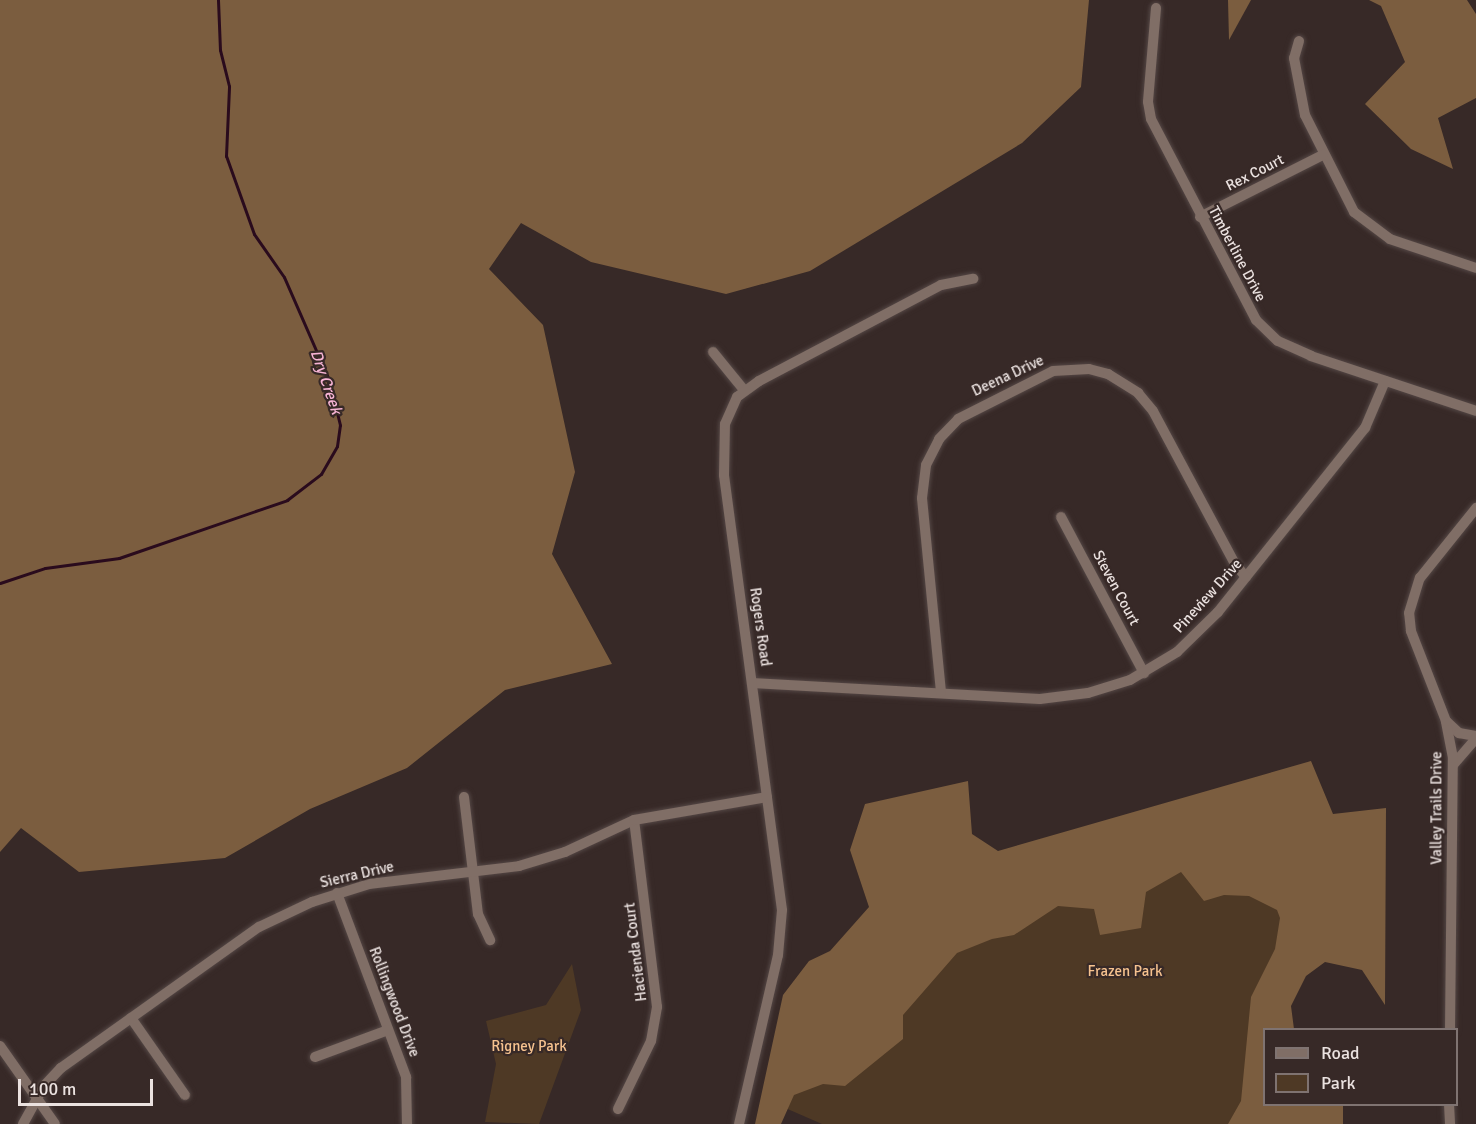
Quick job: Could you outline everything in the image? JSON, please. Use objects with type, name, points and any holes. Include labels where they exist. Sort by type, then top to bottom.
[{"type":"street","name":"Timberline Drive","points":[[1156,8],[1148,102],[1151,119],[1250,312],[1269,334],[1311,356],[1476,411]]},
{"type":"street","points":[[1299,41],[1294,58],[1298,88],[1308,124],[1346,200],[1366,224],[1390,239],[1476,268]]},
{"type":"street","name":"Rex Court","points":[[1200,217],[1323,155]]},
{"type":"street","name":"Rogers Road","points":[[739,1124],[781,929],[767,798],[722,453],[728,413],[744,390],[940,285],[973,279]]},
{"type":"street","points":[[713,352],[744,390]]},
{"type":"street","name":"Deena Drive","points":[[941,692],[922,498],[926,465],[939,439],[958,419],[1053,370],[1089,369],[1108,374],[1146,401],[1235,564],[1246,577]]},
{"type":"street","name":"Pineview Drive","points":[[752,683],[1060,698],[1103,690],[1144,673],[1200,632],[1246,577],[1365,428],[1385,381]]},
{"type":"street","name":"Valley Trails Drive","points":[[1450,1028],[1453,765],[1446,721],[1411,631],[1411,601],[1420,578],[1476,508]]},
{"type":"street","name":"Steven Court","points":[[1061,517],[1144,673]]},
{"type":"street","points":[[1446,721],[1459,733],[1476,737],[1453,765]]},
{"type":"street","points":[[464,797],[478,914],[490,940]]},
{"type":"street","name":"Sierra Drive","points":[[23,1124],[37,1098],[61,1068],[259,927],[337,893],[369,884],[472,871],[549,858],[633,820],[767,798]]},
{"type":"street","name":"Hacienda Court","points":[[618,1109],[651,1041],[657,1007],[633,820]]},
{"type":"street","name":"Rollingwood Drive","points":[[337,893],[406,1077],[407,1124]]},
{"type":"street","points":[[131,1018],[185,1095]]},
{"type":"street","points":[[315,1057],[388,1030]]},
{"type":"street","points":[[0,1046],[55,1124]]},
{"type":"street","points":[[1449,1106],[1450,1124]]},
{"type":"green space","name":"Frazen Park","points":[[1311,761],[1263,1028],[1263,1106],[1275,1124],[822,1124],[783,1107],[818,982]]},
{"type":"green space","name":"Rigney Park","points":[[572,964],[581,1010],[539,1124],[485,1122],[496,1064],[486,1021],[546,1005]]},
{"type":"shaded area","points":[[0,0],[1089,0],[1081,87],[1022,143],[810,271],[726,294],[591,262],[521,223],[489,269],[543,325],[575,472],[552,554],[612,664],[505,690],[407,768],[310,809],[225,858],[79,872],[21,828],[0,852]]},
{"type":"shaded area","points":[[1228,0],[1251,0],[1229,40]]},
{"type":"shaded area","points":[[1369,0],[1467,0],[1476,14],[1476,98],[1438,118],[1453,169],[1411,149],[1365,104],[1405,62],[1381,6]]},
{"type":"shaded area","points":[[1311,761],[1333,814],[1386,808],[1385,1005],[1362,970],[1325,962],[1306,976],[1291,1006],[1294,1028],[1263,1028],[1263,1106],[1343,1106],[1343,1124],[1228,1124],[1241,1101],[1251,997],[1275,949],[1280,918],[1277,910],[1249,896],[1224,895],[1204,901],[1181,872],[1146,892],[1141,928],[1100,935],[1094,909],[1058,906],[1014,935],[992,939],[957,953],[903,1015],[903,1039],[845,1086],[823,1084],[794,1095],[781,1124],[755,1124],[783,995],[809,961],[830,951],[869,907],[850,850],[865,804],[968,781],[972,834],[998,851]]},
{"type":"waterway","name":"Dry Creek","points":[[0,583],[45,568],[119,558],[287,500],[321,474],[337,446],[340,425],[329,380],[284,277],[254,234],[226,156],[229,86],[220,50],[218,0]]}]
